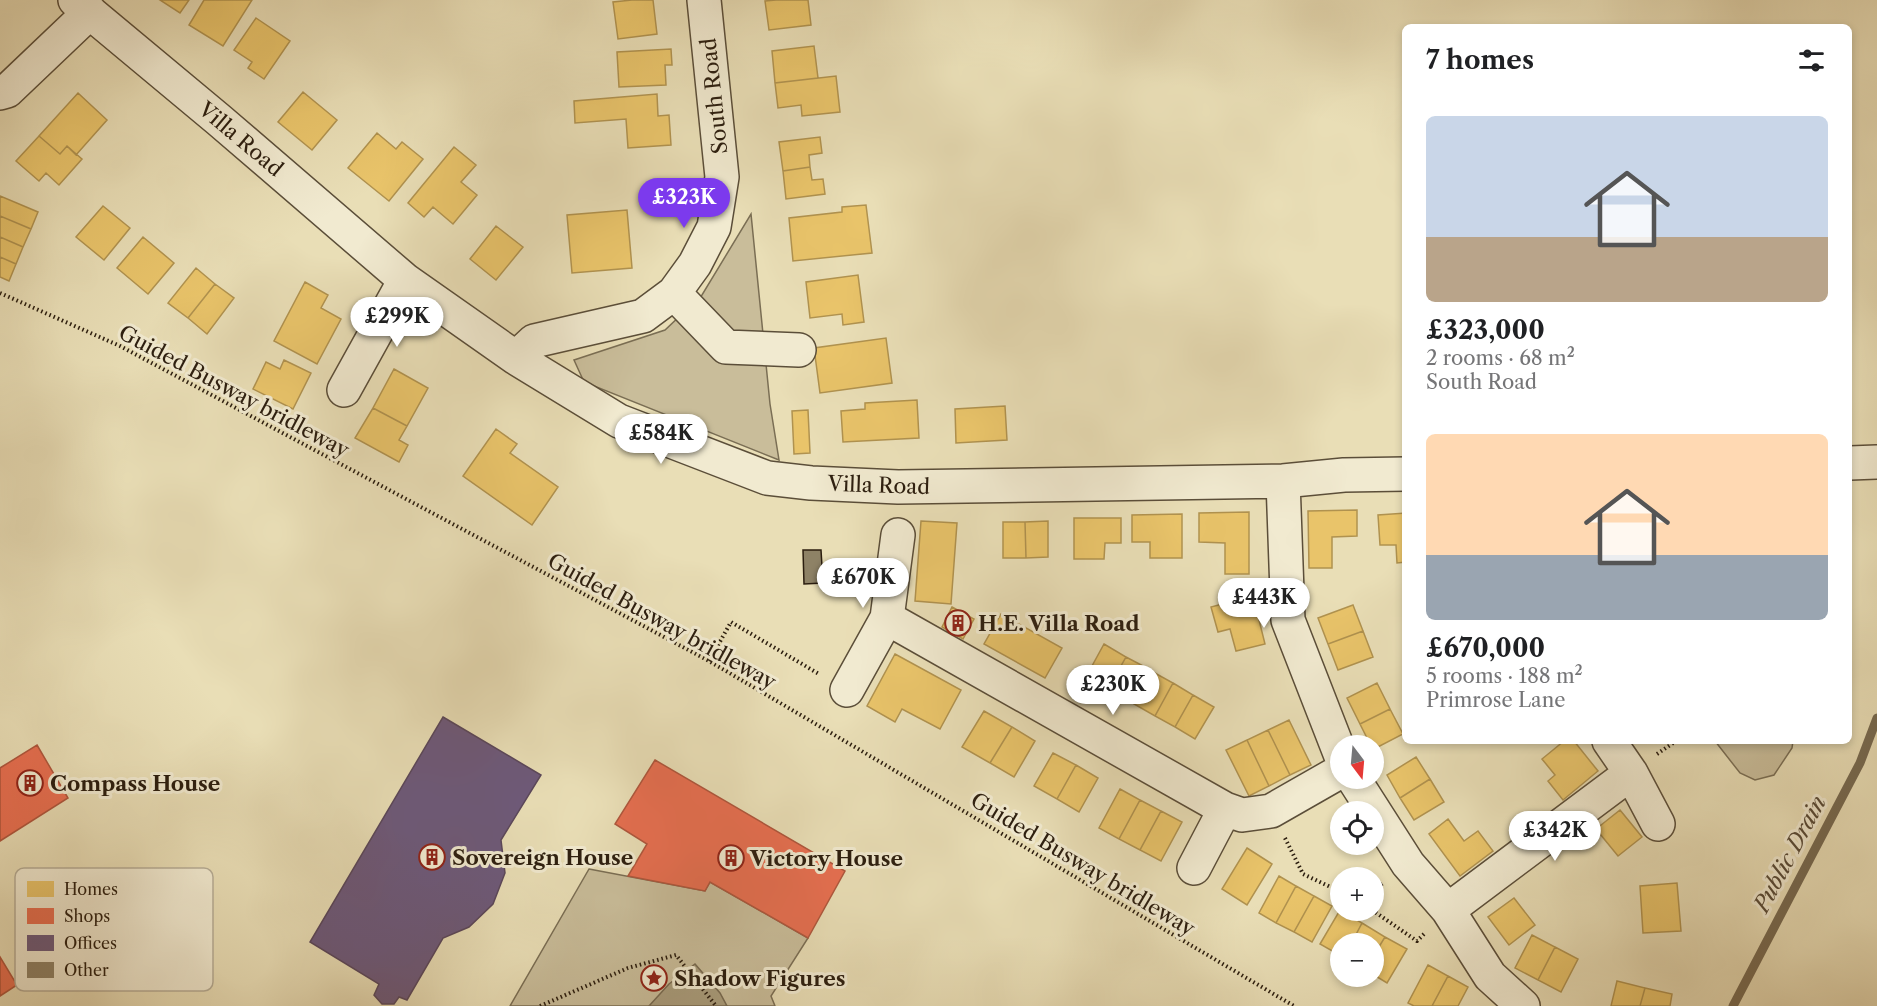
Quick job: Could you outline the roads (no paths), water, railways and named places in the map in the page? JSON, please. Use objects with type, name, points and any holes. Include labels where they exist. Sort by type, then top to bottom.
[{"type":"street","name":"South Road","points":[[516,358],[534,341],[643,316],[674,293],[695,264],[714,227],[722,177],[704,0]]},
{"type":"street","points":[[0,93],[7,91],[82,6]]},
{"type":"street","name":"Villa Road","points":[[82,6],[405,280],[516,358],[619,421],[766,478],[812,483],[898,487],[1284,482],[1344,475],[1402,474]]},
{"type":"street","points":[[344,390],[405,280]]},
{"type":"street","points":[[674,293],[726,347],[800,350]]},
{"type":"street","points":[[1852,463],[1877,462]]},
{"type":"street","points":[[1284,482],[1288,620],[1333,735]]},
{"type":"street","points":[[847,690],[887,618],[898,535]]},
{"type":"street","points":[[887,618],[1225,809],[1242,815],[1271,811],[1330,777]]},
{"type":"street","points":[[1611,744],[1631,773],[1658,824]]},
{"type":"street","points":[[1448,910],[1631,773]]},
{"type":"street","points":[[1360,789],[1408,864],[1448,910],[1490,976],[1522,1006]]},
{"type":"street","points":[[1194,868],[1225,809]]},
{"type":"waterway","name":"Public Drain","points":[[1733,1006],[1860,763],[1877,718]]},
{"type":"place","name":"H.E. Villa Road","points":[[958,623]]},
{"type":"place","name":"Compass House","points":[[30,783]]},
{"type":"place","name":"Sovereign House","points":[[432,857]]},
{"type":"place","name":"Victory House","points":[[731,858]]},
{"type":"place","name":"Shadow Figures","points":[[654,978]]}]
